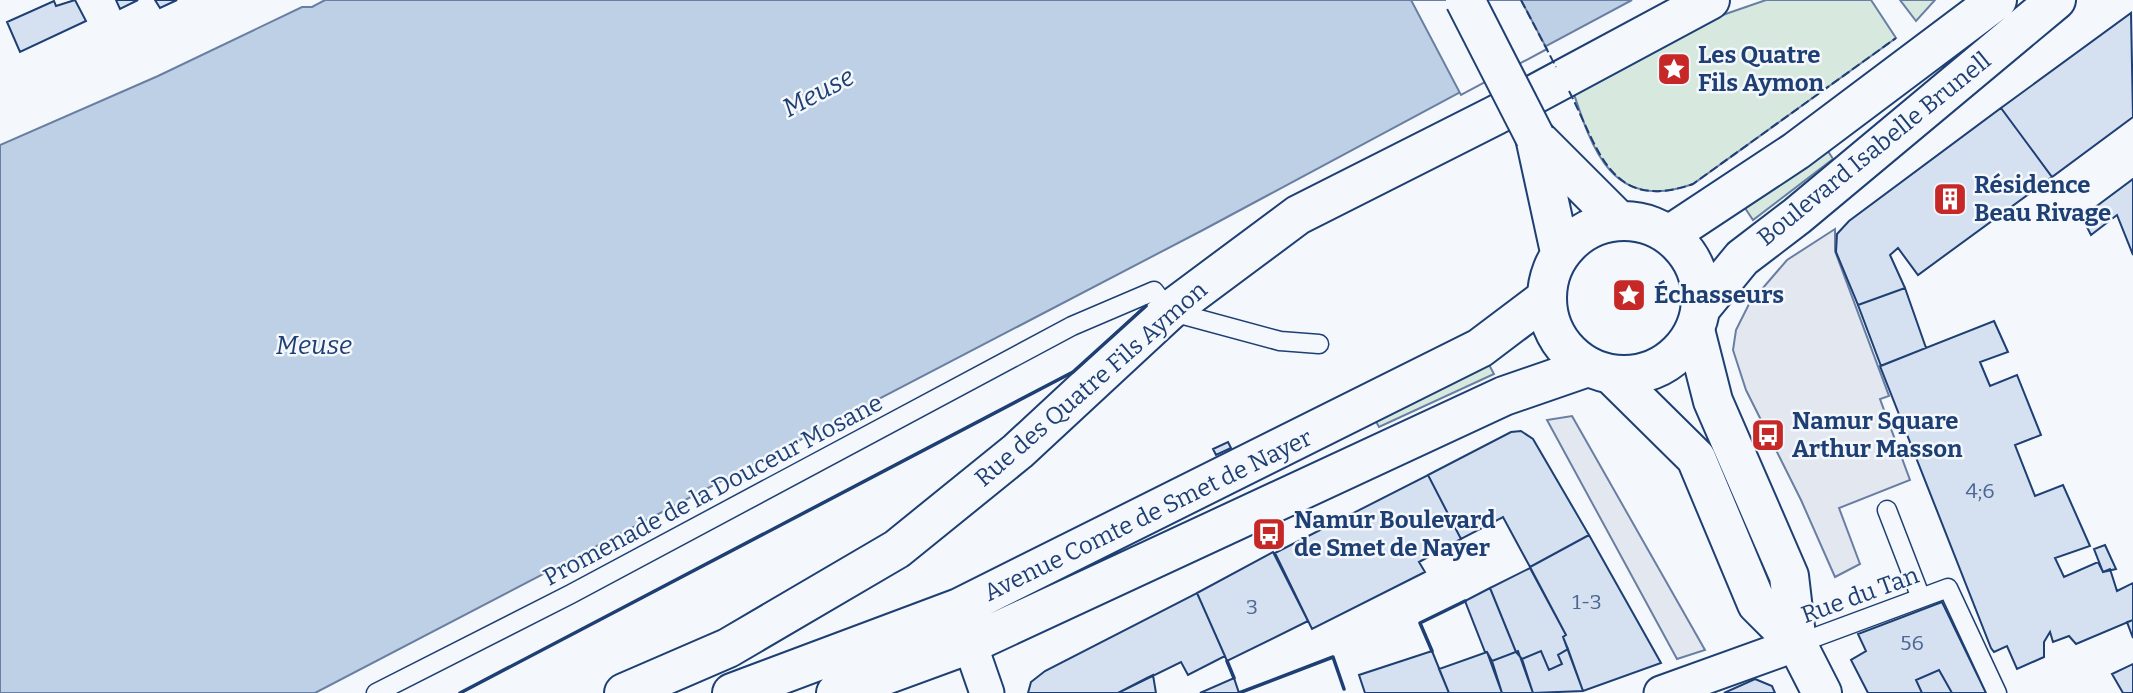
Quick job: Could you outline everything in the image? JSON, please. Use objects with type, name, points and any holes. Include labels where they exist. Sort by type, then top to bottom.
[{"type":"main road","points":[[1465,0],[1535,137],[1560,252]]},
{"type":"main road","name":"Rue des Quatre Fils Aymon","points":[[624,693],[728,648],[897,549],[1018,451],[1169,311],[1298,215],[1496,115],[1710,0]]},
{"type":"main road","name":"Boulevard Isabelle Brunell","points":[[1670,235],[1796,151],[1997,0]]},
{"type":"main road","name":"Boulevard Isabelle Brunell","points":[[1698,319],[1742,258],[1797,216],[2056,0]]},
{"type":"main road","points":[[1535,137],[1618,220]]},
{"type":"main road","points":[[1797,644],[1789,576],[1713,401],[1698,319],[1700,280],[1689,255],[1670,235],[1636,221],[1618,220],[1586,230],[1560,252],[1549,274],[1545,299],[1551,327],[1566,351],[1601,371],[1696,458],[1758,604],[1797,644],[1822,693]]},
{"type":"main road","name":"Avenue Comte de Smet de Nayer","points":[[732,693],[959,608],[1480,348],[1545,299]]},
{"type":"main road","points":[[1601,371],[1639,375],[1662,366],[1681,351],[1698,319]]},
{"type":"main road","name":"Avenue Comte de Smet de Nayer","points":[[836,693],[970,644],[1509,393],[1601,371]]},
{"type":"street","points":[[970,644],[986,693]]},
{"type":"street","points":[[1661,693],[1797,644]]},
{"type":"lane","name":"Promenade de la Douceur Mosane","points":[[376,693],[571,594],[1072,326],[1154,291],[1169,311]]},
{"type":"lane","points":[[1169,311],[1280,341],[1319,344]]},
{"type":"lane","points":[[1887,510],[1921,598]]},
{"type":"lane","name":"Rue du Tan","points":[[1797,644],[1948,588],[1997,693]]},
{"type":"shaded area","points":[[1766,0],[1871,0],[1896,38],[1693,184],[1665,191],[1642,190],[1623,182],[1608,168],[1596,150],[1570,82],[1714,18]]},
{"type":"shaded area","points":[[1900,0],[1935,0],[1916,21]]},
{"type":"shaded area","points":[[1826,148],[1833,159],[1753,220],[1745,208]]},
{"type":"shaded area","points":[[1835,229],[1835,251],[1889,396],[1880,399],[1910,480],[1839,508],[1860,564],[1835,577],[1801,500],[1746,390],[1733,350],[1736,330],[1749,304],[1787,260]]},
{"type":"shaded area","points":[[1487,361],[1494,374],[1379,427],[1374,418]]},
{"type":"shaded area","points":[[1572,416],[1705,650],[1677,659],[1547,420]]},
{"type":"water","name":"Meuse","points":[[325,0],[1632,0],[1203,230],[315,693],[0,693],[0,145],[158,76],[302,7],[312,7]]},
{"type":"pier","points":[[1411,0],[1521,0],[1547,49],[1461,95]]},
{"type":"building","points":[[75,0],[86,21],[20,52],[7,22],[54,1],[56,6]]},
{"type":"building","points":[[116,0],[138,0],[120,9]]},
{"type":"building","points":[[155,0],[177,0],[160,8]]},
{"type":"building","points":[[2131,13],[2133,117],[2052,177],[2001,108]]},
{"type":"building","name":"Résidence Beau Rivage","points":[[2001,108],[2052,177],[1918,275],[1898,248],[1890,255],[1905,288],[1858,305],[1836,252],[1837,234],[1849,221]]},
{"type":"building","points":[[2133,179],[2133,255],[2117,215],[2091,235],[2082,217]]},
{"type":"building","points":[[1905,288],[1926,348],[1881,366],[1858,305]]},
{"type":"building","points":[[1994,321],[2008,352],[1980,362],[1990,386],[2017,375],[2041,435],[2015,445],[2035,496],[2063,485],[2090,546],[2055,558],[2064,577],[2098,562],[2103,572],[2110,569],[2117,591],[2133,583],[2133,620],[2076,644],[2069,636],[2053,642],[2050,632],[2044,642],[2044,657],[2017,669],[2007,646],[1994,652],[1991,648],[1880,366]]},
{"type":"building","points":[[1521,431],[1533,439],[1589,535],[1530,567],[1503,517],[1461,539],[1428,475],[1511,432]]},
{"type":"building","points":[[1228,442],[1231,448],[1216,455],[1213,449]]},
{"type":"building","points":[[1428,475],[1461,539],[1419,562],[1425,572],[1312,629],[1275,553]]},
{"type":"building","points":[[1589,535],[1661,663],[1583,691],[1563,637],[1566,635],[1530,567]]},
{"type":"building","points":[[2105,545],[2116,569],[2103,572],[2094,549]]},
{"type":"building","points":[[1273,552],[1308,621],[1227,661],[1197,593]]},
{"type":"building","points":[[1530,568],[1566,635],[1563,637],[1568,649],[1558,655],[1562,664],[1549,670],[1541,651],[1522,659],[1516,652],[1490,588]]},
{"type":"building","points":[[1490,588],[1516,652],[1492,661],[1485,652],[1465,601]]},
{"type":"building","points":[[1197,593],[1225,656],[1188,675],[1181,662],[1118,693],[1028,693],[1031,682],[1045,671]]},
{"type":"building","points":[[1942,602],[1986,693],[1952,693],[1939,670],[1916,680],[1922,693],[1868,693],[1851,660],[1866,651],[1858,634]]},
{"type":"building","points":[[2133,620],[2133,638],[2127,622]]},
{"type":"building","points":[[1568,649],[1583,691],[1533,693],[1522,659],[1541,651],[1549,670],[1562,664],[1558,655]]},
{"type":"building","points":[[1432,651],[1449,693],[1365,693],[1359,675]]},
{"type":"building","points":[[1518,651],[1533,693],[1502,693],[1492,661]]},
{"type":"building","points":[[1487,652],[1502,693],[1449,693],[1439,669]]},
{"type":"building","points":[[2133,664],[2133,693],[2123,693],[2112,674]]},
{"type":"building","points":[[1939,670],[1952,693],[1922,693],[1916,680]]},
{"type":"building","points":[[1153,675],[1156,693],[1118,693],[1147,678]]},
{"type":"building","points":[[1234,678],[1239,693],[1200,693]]},
{"type":"building","points":[[1755,679],[1772,686],[1775,693],[1724,693]]},
{"type":"fence","points":[[1521,0],[1556,67]]},
{"type":"fence","points":[[1569,91],[1589,134],[1611,170],[1625,183],[1643,190],[1665,191],[1693,184],[1896,38]]},
{"type":"wall","points":[[460,693],[1073,372],[1146,306]]},
{"type":"wall","points":[[1432,651],[1420,623],[1465,601]]},
{"type":"wall","points":[[1239,693],[1333,657],[1344,689]]},
{"type":"wall","points":[[1227,661],[1234,678]]},
{"type":"place","name":"Les Quatre Fils Aymon","points":[[1674,69]]},
{"type":"place","name":"Résidence Beau Rivage","points":[[1950,199]]},
{"type":"place","name":"Échasseurs","points":[[1629,295]]},
{"type":"place","name":"Namur Square Arthur Masson","points":[[1768,435]]},
{"type":"place","name":"Namur Boulevard de Smet de Nayer","points":[[1269,534]]}]
